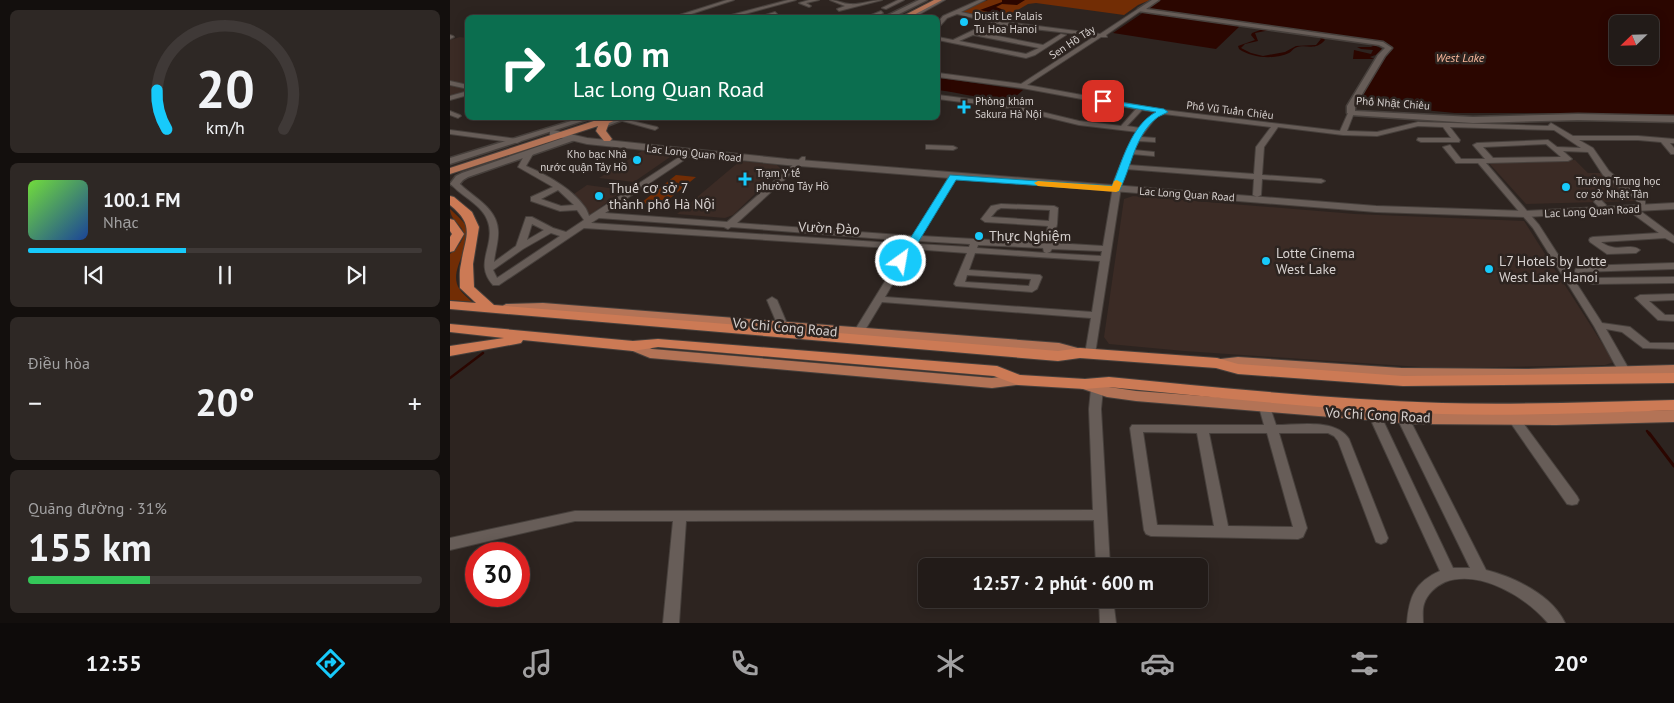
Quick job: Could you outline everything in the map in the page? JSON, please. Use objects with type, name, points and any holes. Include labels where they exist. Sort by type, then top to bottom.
[{"type":"highway","points":[[450,199],[469,215],[474,224],[474,235],[467,265],[467,288],[490,308]]},
{"type":"highway","points":[[450,222],[458,234],[450,248]]},
{"type":"highway","name":"Vo Chi Cong Road","points":[[450,305],[1058,356],[1085,354],[1217,363],[1238,369],[1403,381],[1674,378]]},
{"type":"highway","name":"Vo Chi Cong Road","points":[[450,328],[633,346]]},
{"type":"highway","points":[[450,351],[537,337]]},
{"type":"highway","points":[[1565,373],[1586,380]]},
{"type":"highway","name":"Vo Chi Cong Road","points":[[1018,380],[1091,387],[1109,382],[1280,399],[1412,408],[1550,409],[1672,415]]},
{"type":"main road","points":[[900,15],[930,0]]},
{"type":"main road","points":[[908,15],[939,0]]},
{"type":"main road","points":[[450,171],[608,120]]},
{"type":"main road","points":[[607,138],[601,132],[610,120]]},
{"type":"main road","points":[[450,166],[564,134]]},
{"type":"main road","name":"Lac Long Quan Road","points":[[564,134],[953,177],[1375,204],[1523,211],[1600,203],[1637,206],[1674,201]]},
{"type":"main road","name":"Lac Long Quan Road","points":[[564,134],[690,152],[1376,209],[1452,213],[1674,206]]},
{"type":"main road","name":"Vo Chi Cong Road","points":[[490,308],[543,307],[1059,348],[1085,354]]},
{"type":"main road","name":"Vo Chi Cong Road","points":[[633,346],[650,353],[801,367],[992,383],[1018,380]]},
{"type":"main road","name":"Vo Chi Cong Road","points":[[1217,363],[1238,362],[1401,373],[1565,373],[1674,370]]},
{"type":"main road","name":"Vo Chi Cong Road","points":[[1091,387],[1107,392],[1136,396],[1404,418],[1514,419],[1672,415]]},
{"type":"street","points":[[682,15],[732,0]]},
{"type":"street","points":[[734,15],[794,0]]},
{"type":"street","points":[[809,6],[801,3],[817,0]]},
{"type":"street","points":[[832,0],[850,6]]},
{"type":"street","points":[[840,3],[852,0]]},
{"type":"street","points":[[839,10],[880,0]]},
{"type":"street","points":[[883,13],[902,0]]},
{"type":"street","points":[[883,13],[910,7],[923,0]]},
{"type":"street","points":[[914,15],[944,0]]},
{"type":"street","points":[[940,23],[956,12],[983,0]]},
{"type":"street","points":[[1140,10],[1156,0]]},
{"type":"street","points":[[894,5],[910,7]]},
{"type":"street","name":"Sen Hồ Tây","points":[[1026,87],[1140,10]]},
{"type":"street","name":"Phố Nhật Chiêu","points":[[1140,10],[1372,41],[1386,45],[1389,48],[1351,106],[1351,113],[1472,120],[1542,118],[1674,119]]},
{"type":"street","points":[[956,12],[1006,24],[1103,36]]},
{"type":"street","points":[[767,15],[775,13]]},
{"type":"street","points":[[940,39],[1026,56],[1064,35],[997,27],[982,28],[954,42]]},
{"type":"street","points":[[971,33],[1045,47]]},
{"type":"street","name":"Phố Vũ Tuấn Chiêu","points":[[940,76],[1026,87],[1164,112],[1344,133],[1377,134],[1418,124],[1555,128]]},
{"type":"street","points":[[450,83],[465,86]]},
{"type":"street","points":[[450,98],[465,94]]},
{"type":"street","points":[[940,99],[1009,106],[1079,123],[1142,130]]},
{"type":"street","points":[[1124,127],[1140,108]]},
{"type":"street","points":[[1085,354],[1095,315],[1116,187],[1136,139],[1156,115],[1164,112]]},
{"type":"street","points":[[450,113],[458,116]]},
{"type":"street","points":[[1344,133],[1351,113]]},
{"type":"street","points":[[1542,118],[1590,150],[1606,173],[1637,206],[1674,240]]},
{"type":"street","points":[[450,161],[582,120]]},
{"type":"street","points":[[616,120],[655,128]]},
{"type":"street","points":[[1257,195],[1260,147],[1276,125]]},
{"type":"street","points":[[1421,140],[1456,140],[1445,125]]},
{"type":"street","points":[[1493,126],[1499,132]]},
{"type":"street","points":[[450,132],[517,141]]},
{"type":"street","points":[[564,134],[529,154],[465,175],[459,178],[455,184],[487,211],[494,224],[489,270],[492,280],[496,283],[690,152]]},
{"type":"street","points":[[1571,138],[1638,138],[1674,141]]},
{"type":"street","points":[[1136,139],[1152,140]]},
{"type":"street","points":[[1447,147],[1460,161],[1568,159],[1548,142],[1508,141],[1477,145],[1490,160]]},
{"type":"street","points":[[1664,141],[1674,152]]},
{"type":"street","points":[[930,147],[953,148]]},
{"type":"street","points":[[1555,149],[1590,150]]},
{"type":"street","points":[[1130,152],[1151,154]]},
{"type":"street","points":[[529,154],[522,167],[546,178],[558,187],[581,207],[586,218],[590,220]]},
{"type":"street","points":[[718,235],[800,161]]},
{"type":"street","points":[[1480,161],[1536,227],[1599,326],[1624,371]]},
{"type":"street","points":[[1124,167],[1321,181]]},
{"type":"street","points":[[858,333],[953,177]]},
{"type":"street","points":[[558,187],[534,199],[560,209],[581,207]]},
{"type":"street","points":[[1047,251],[1053,224],[1054,208],[1001,206],[994,208],[985,220],[1053,224]]},
{"type":"street","points":[[520,247],[529,220],[550,230],[568,234]]},
{"type":"street","name":"Vườn Đào","points":[[590,220],[730,224],[915,238],[974,246],[1105,254]]},
{"type":"street","name":"Vườn Đào","points":[[590,220],[669,231],[819,242],[910,247],[974,246]]},
{"type":"street","points":[[669,231],[679,222]]},
{"type":"street","points":[[489,270],[520,247],[550,230]]},
{"type":"street","points":[[819,242],[826,232]]},
{"type":"street","points":[[1621,238],[1666,234]]},
{"type":"street","points":[[964,272],[1037,278],[1032,289],[959,284],[974,246]]},
{"type":"street","points":[[1674,266],[1579,269],[1578,272],[1592,281],[1674,280]]},
{"type":"street","points":[[1674,297],[1640,298],[1662,318],[1674,318]]},
{"type":"street","points":[[878,299],[1095,315]]},
{"type":"street","points":[[772,300],[783,326]]},
{"type":"street","points":[[1599,326],[1621,327],[1630,330],[1647,346],[1674,346]]},
{"type":"street","points":[[1091,387],[1095,409],[1103,558]]},
{"type":"street","points":[[1265,407],[1270,429],[1300,531],[1295,534],[1151,530],[1136,428],[1270,429],[1329,430],[1338,433],[1343,439],[1381,538]]},
{"type":"street","points":[[1375,416],[1449,574]]},
{"type":"street","points":[[1404,418],[1481,575]]},
{"type":"street","points":[[1514,419],[1572,500]]},
{"type":"street","points":[[1202,429],[1222,531]]},
{"type":"street","points":[[451,546],[575,516],[1100,515]]},
{"type":"street","points":[[671,623],[680,516]]},
{"type":"street","points":[[1415,623],[1416,602],[1425,586],[1441,576],[1463,572],[1481,575],[1509,584],[1532,598],[1557,623]]},
{"type":"street","points":[[1107,608],[1108,623]]},
{"type":"shaded area","points":[[988,0],[1150,0],[1138,5],[1124,15],[1036,3],[1028,4],[999,21],[960,11]]},
{"type":"shaded area","points":[[465,38],[465,94],[450,98],[450,40]]},
{"type":"shaded area","points":[[642,151],[669,154],[670,157],[634,182],[599,178]]},
{"type":"shaded area","name":"Trường Trung học cơ sở Nhật Tân","points":[[1575,160],[1588,173],[1604,173],[1638,201],[1526,204],[1488,162]]},
{"type":"shaded area","points":[[740,161],[777,165],[781,169],[733,215],[725,218],[677,214]]},
{"type":"shaded area","points":[[676,175],[696,177],[662,205],[641,203]]},
{"type":"shaded area","points":[[587,185],[624,190],[591,214],[588,214],[586,208],[574,194]]},
{"type":"shaded area","points":[[1133,196],[1355,214],[1524,221],[1614,362],[1605,365],[1436,368],[1109,344],[1104,337],[1124,199]]},
{"type":"shaded area","points":[[450,209],[464,223],[467,230],[467,238],[456,277],[459,289],[472,302],[450,300],[450,254],[459,245],[463,238],[463,233],[462,228],[455,220]]},
{"type":"water","points":[[1002,0],[1025,0],[1017,5],[1002,4],[996,7],[1004,10],[1005,13],[997,14],[980,10],[1002,2]]},
{"type":"water","name":"West Lake","points":[[1159,0],[1674,0],[1674,115],[1455,113],[1362,104],[1359,103],[1383,57],[1392,50],[1388,44],[1367,39],[1348,38],[1144,9]]},
{"type":"water","points":[[1144,12],[1241,25],[1216,49],[1113,33]]},
{"type":"water","points":[[1263,29],[1276,29],[1321,36],[1325,40],[1317,46],[1295,48],[1289,53],[1277,57],[1263,57],[1244,52],[1239,49],[1238,46],[1255,40],[1251,35],[1252,33]],"holes":[[[1270,30],[1317,36],[1321,39],[1316,45],[1296,46],[1285,52],[1263,56],[1241,48],[1245,44],[1258,41],[1255,33]]]},
{"type":"water","points":[[1373,44],[1382,49],[1378,54],[1370,57],[1374,59],[1353,59],[1354,50],[1371,54],[1373,50],[1357,47],[1371,47]]},
{"type":"water","points":[[940,78],[1023,90],[1012,100],[984,98],[940,90]]},
{"type":"waterway","points":[[766,8],[796,0]]},
{"type":"waterway","points":[[450,378],[483,353]]},
{"type":"waterway","points":[[1647,431],[1650,435]]},
{"type":"waterway","points":[[1649,433],[1674,466]]},
{"type":"slow traffic","points":[[1038,183],[1116,189],[1117,183]]},
{"type":"place","name":"Dusit Le Palais Tu Hoa Hanoi","points":[[964,22]]},
{"type":"place","name":"Phòng khám Sakura Hà Nội","points":[[964,107]]},
{"type":"place","name":"Kho bạc Nhà nước quận Tây Hồ","points":[[637,160]]},
{"type":"place","name":"Trạm Y tế phường Tây Hồ","points":[[745,179]]},
{"type":"place","name":"Trường Trung học cơ sở Nhật Tân","points":[[1566,187]]},
{"type":"place","name":"Thuế cơ sở 7 thành phố Hà Nội","points":[[599,196]]},
{"type":"place","name":"Thực Nghiệm","points":[[979,236]]},
{"type":"place","name":"Lotte Cinema West Lake","points":[[1266,261]]},
{"type":"place","name":"L7 Hotels by Lotte West Lake Hanoi","points":[[1489,269]]},
{"type":"route","points":[[901,261],[953,177],[1116,189],[1136,139],[1156,115],[1164,112],[1103,101]]}]
